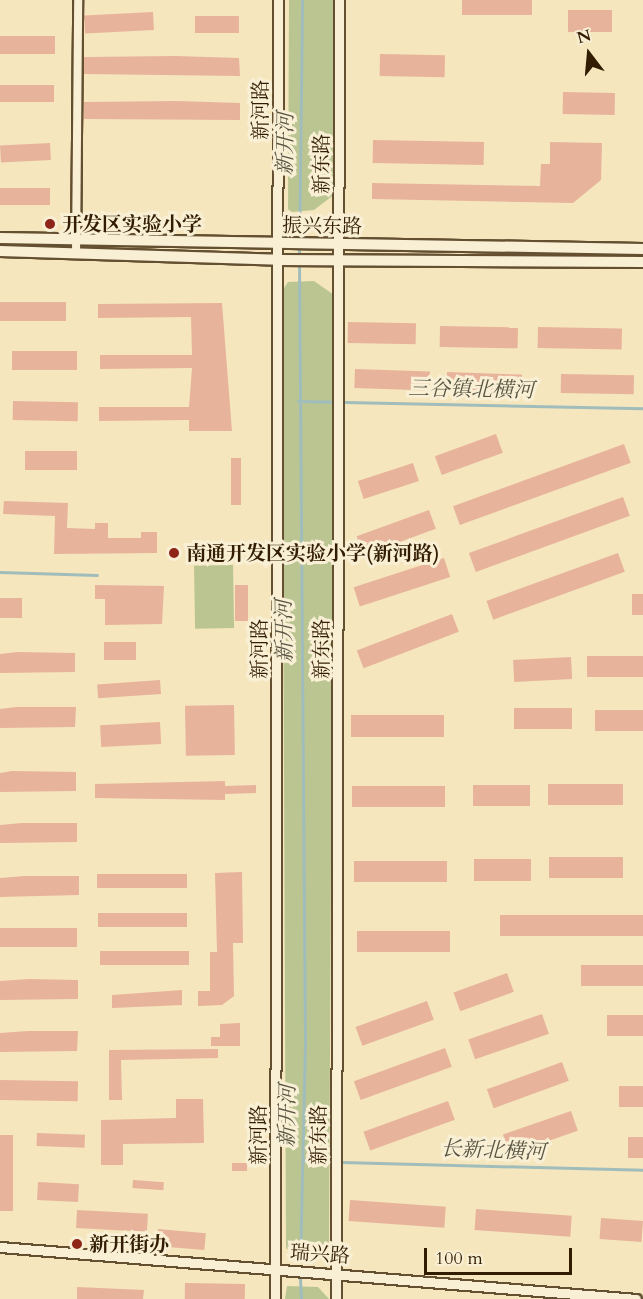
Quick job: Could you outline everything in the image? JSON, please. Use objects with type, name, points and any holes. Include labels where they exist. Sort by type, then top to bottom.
[{"type":"main road","name":"振兴东路","points":[[0,238],[643,249]]},
{"type":"main road","name":"振兴东路","points":[[0,251],[279,260],[643,262]]},
{"type":"street","name":"新河路","points":[[275,1299],[279,260],[284,244],[278,0]]},
{"type":"street","name":"新东路","points":[[336,1299],[340,413],[339,0]]},
{"type":"street","points":[[76,252],[78,1]]},
{"type":"street","name":"瑞兴路","points":[[0,1247],[636,1299]]},
{"type":"green space","points":[[289,0],[334,0],[335,194],[314,210],[292,212],[288,209]]},
{"type":"green space","points":[[314,281],[334,295],[329,1243],[317,1251],[290,1251],[286,1248],[282,291],[288,282]]},
{"type":"green space","points":[[233,565],[234,628],[195,629],[194,566]]},
{"type":"green space","points":[[287,1286],[318,1287],[329,1299],[285,1299]]},
{"type":"building","points":[[462,0],[532,0],[532,15],[462,15]]},
{"type":"building","points":[[568,10],[612,10],[612,32],[568,32]]},
{"type":"building","points":[[153,12],[154,30],[85,34],[84,16]]},
{"type":"building","points":[[195,16],[239,16],[239,33],[195,33]]},
{"type":"building","points":[[0,36],[55,36],[55,54],[0,54]]},
{"type":"building","points":[[380,54],[445,55],[445,77],[380,76]]},
{"type":"building","points":[[84,57],[239,58],[240,76],[83,74]]},
{"type":"building","points":[[0,85],[54,85],[54,102],[0,102]]},
{"type":"building","points":[[563,92],[615,93],[615,115],[563,114]]},
{"type":"building","points":[[84,102],[240,103],[240,120],[84,119]]},
{"type":"building","points":[[373,140],[484,142],[484,165],[373,163]]},
{"type":"building","points":[[550,142],[602,143],[601,180],[573,203],[372,199],[372,183],[540,186],[541,164],[550,164]]},
{"type":"building","points":[[50,143],[51,160],[1,163],[0,146]]},
{"type":"building","points":[[0,188],[50,188],[50,205],[0,205]]},
{"type":"building","points":[[0,302],[66,302],[66,321],[0,321]]},
{"type":"building","points":[[222,303],[232,431],[189,431],[189,420],[99,421],[99,407],[189,407],[192,368],[100,369],[100,355],[192,355],[191,317],[98,318],[98,304]]},
{"type":"building","points":[[348,322],[416,323],[416,344],[348,343]]},
{"type":"building","points":[[440,326],[518,327],[518,348],[440,347]]},
{"type":"building","points":[[538,327],[622,328],[622,349],[538,348]]},
{"type":"building","points":[[12,351],[77,351],[77,370],[12,370]]},
{"type":"building","points":[[355,369],[430,372],[429,391],[354,388]]},
{"type":"building","points":[[447,372],[522,375],[521,394],[446,391]]},
{"type":"building","points":[[561,374],[634,375],[634,394],[561,393]]},
{"type":"building","points":[[13,401],[78,402],[78,421],[13,420]]},
{"type":"building","points":[[496,434],[503,453],[442,475],[435,456]]},
{"type":"building","points":[[624,444],[631,463],[460,525],[453,506]]},
{"type":"building","points":[[25,451],[77,451],[77,470],[25,470]]},
{"type":"building","points":[[231,458],[241,458],[241,505],[231,505]]},
{"type":"building","points":[[413,463],[419,481],[364,499],[358,481]]},
{"type":"building","points":[[623,497],[630,516],[476,572],[469,553]]},
{"type":"building","points":[[4,501],[68,503],[67,528],[95,529],[95,523],[108,523],[108,538],[141,538],[141,532],[157,532],[157,553],[54,554],[55,516],[3,514]]},
{"type":"building","points":[[429,510],[436,529],[363,555],[357,536]]},
{"type":"building","points":[[618,553],[625,572],[493,620],[486,601]]},
{"type":"building","points":[[444,558],[450,577],[360,606],[354,587]]},
{"type":"building","points":[[95,585],[164,586],[162,624],[105,625],[105,599],[95,599]]},
{"type":"building","points":[[235,585],[248,585],[248,621],[235,621]]},
{"type":"building","points":[[632,594],[643,594],[643,615],[632,615]]},
{"type":"building","points":[[0,598],[22,598],[22,618],[0,618]]},
{"type":"building","points":[[452,614],[459,632],[364,668],[357,651]]},
{"type":"building","points":[[104,642],[136,642],[136,660],[104,660]]},
{"type":"building","points":[[75,653],[75,672],[0,673],[0,654]]},
{"type":"building","points":[[587,656],[643,656],[643,677],[587,677]]},
{"type":"building","points":[[571,657],[572,679],[514,682],[513,660]]},
{"type":"building","points":[[160,680],[161,694],[98,698],[97,684]]},
{"type":"building","points":[[234,705],[235,755],[186,756],[185,706]]},
{"type":"building","points":[[76,707],[75,727],[0,728],[0,709]]},
{"type":"building","points":[[514,708],[572,708],[572,729],[514,729]]},
{"type":"building","points":[[595,710],[643,710],[643,731],[595,731]]},
{"type":"building","points":[[351,715],[444,715],[444,737],[351,737]]},
{"type":"building","points":[[160,722],[161,744],[101,747],[100,725]]},
{"type":"building","points":[[12,771],[76,772],[76,791],[0,792],[0,773]]},
{"type":"building","points":[[225,781],[225,786],[256,785],[256,793],[225,794],[225,800],[95,798],[95,784]]},
{"type":"building","points":[[548,784],[623,784],[623,805],[548,805]]},
{"type":"building","points":[[473,785],[530,785],[530,806],[473,806]]},
{"type":"building","points":[[352,786],[445,786],[445,807],[352,807]]},
{"type":"building","points":[[77,823],[77,842],[0,843],[0,825]]},
{"type":"building","points":[[549,857],[623,857],[623,878],[549,878]]},
{"type":"building","points":[[474,859],[531,859],[531,881],[474,881]]},
{"type":"building","points":[[354,861],[447,861],[447,882],[354,882]]},
{"type":"building","points":[[242,872],[243,943],[233,943],[234,996],[222,1005],[198,1006],[198,991],[210,991],[210,952],[217,952],[215,873]]},
{"type":"building","points":[[97,874],[187,874],[187,888],[97,888]]},
{"type":"building","points":[[79,876],[79,895],[0,897],[0,878]]},
{"type":"building","points":[[98,913],[187,913],[187,927],[98,927]]},
{"type":"building","points":[[500,915],[643,915],[643,936],[500,936]]},
{"type":"building","points":[[0,928],[77,928],[77,947],[0,947]]},
{"type":"building","points":[[357,931],[450,931],[450,952],[357,952]]},
{"type":"building","points":[[100,951],[189,951],[189,965],[100,965]]},
{"type":"building","points":[[581,965],[643,965],[643,986],[581,986]]},
{"type":"building","points":[[507,973],[514,992],[460,1011],[453,992]]},
{"type":"building","points":[[78,980],[78,999],[0,1000],[0,981]]},
{"type":"building","points":[[182,990],[182,1005],[112,1008],[112,995]]},
{"type":"building","points":[[427,1001],[434,1020],[362,1046],[356,1027]]},
{"type":"building","points":[[542,1014],[549,1034],[475,1059],[468,1039]]},
{"type":"building","points":[[607,1015],[643,1015],[643,1036],[607,1036]]},
{"type":"building","points":[[240,1023],[240,1046],[211,1046],[211,1037],[220,1037],[220,1024]]},
{"type":"building","points":[[78,1031],[77,1051],[0,1052],[0,1033]]},
{"type":"building","points":[[445,1048],[452,1067],[361,1100],[354,1081]]},
{"type":"building","points":[[218,1049],[218,1058],[121,1060],[122,1100],[109,1100],[109,1050]]},
{"type":"building","points":[[562,1062],[569,1081],[494,1108],[487,1089]]},
{"type":"building","points":[[0,1080],[78,1081],[78,1101],[0,1100]]},
{"type":"building","points":[[619,1086],[643,1086],[643,1107],[619,1107]]},
{"type":"building","points":[[176,1099],[203,1099],[204,1143],[123,1144],[123,1165],[101,1165],[101,1120],[176,1118]]},
{"type":"building","points":[[448,1101],[455,1120],[370,1151],[363,1132]]},
{"type":"building","points":[[571,1111],[578,1131],[510,1154],[503,1134]]},
{"type":"building","points":[[37,1133],[85,1135],[85,1148],[37,1146]]},
{"type":"building","points":[[0,1135],[13,1135],[13,1211],[0,1211]]},
{"type":"building","points":[[628,1137],[643,1137],[643,1158],[628,1158]]},
{"type":"building","points":[[232,1163],[247,1163],[247,1171],[232,1171]]},
{"type":"building","points":[[133,1180],[164,1182],[163,1190],[132,1188]]},
{"type":"building","points":[[38,1182],[79,1184],[78,1202],[37,1200]]},
{"type":"building","points":[[350,1200],[446,1207],[444,1228],[349,1221]]},
{"type":"building","points":[[476,1209],[572,1216],[570,1237],[475,1230]]},
{"type":"building","points":[[77,1210],[148,1214],[147,1232],[76,1228]]},
{"type":"building","points":[[601,1218],[643,1221],[641,1242],[600,1239]]},
{"type":"building","points":[[158,1229],[206,1233],[204,1250],[157,1246]]},
{"type":"building","points":[[185,1283],[245,1284],[245,1299],[185,1299]]},
{"type":"building","points":[[77,1287],[144,1290],[143,1299],[77,1299]]},
{"type":"waterway","name":"新开河","points":[[299,256],[302,0]]},
{"type":"waterway","name":"新开河","points":[[299,263],[305,1043],[300,1261]]},
{"type":"waterway","name":"三谷镇北横河","points":[[298,401],[643,408]]},
{"type":"waterway","points":[[0,572],[97,575]]},
{"type":"waterway","name":"长新北横河","points":[[302,1160],[330,1161]]},
{"type":"waterway","name":"长新北横河","points":[[342,1162],[643,1170]]},
{"type":"waterway","name":"新开河","points":[[300,1279],[301,1299]]},
{"type":"place","name":"开发区实验小学","points":[[50,224]]},
{"type":"place","name":"南通开发区实验小学(新河路)","points":[[174,553]]},
{"type":"place","name":"新开街办","points":[[77,1244]]}]
